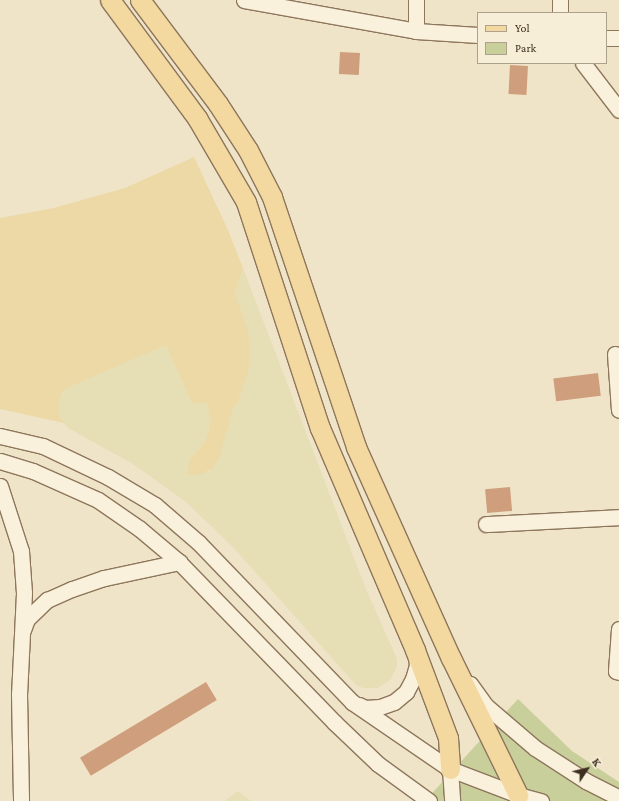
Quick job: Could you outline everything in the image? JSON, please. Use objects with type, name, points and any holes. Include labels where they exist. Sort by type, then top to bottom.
[{"type":"main road","points":[[110,0],[197,118],[246,202],[320,428],[415,650],[448,738],[450,769]]},
{"type":"main road","points":[[140,0],[218,104],[248,150],[272,197],[356,447],[451,658],[518,798]]},
{"type":"street","points":[[244,0],[416,31],[477,35]]},
{"type":"street","points":[[416,0],[416,31]]},
{"type":"street","points":[[560,0],[560,12]]},
{"type":"street","points":[[607,38],[619,38]]},
{"type":"street","points":[[583,64],[619,110]]},
{"type":"street","points":[[615,354],[619,410]]},
{"type":"street","points":[[0,436],[43,446],[108,477],[155,505],[199,543],[352,702],[450,769],[518,798],[541,801]]},
{"type":"street","points":[[0,461],[33,471],[98,500],[140,529],[179,562],[334,722],[378,764],[429,801]]},
{"type":"street","points":[[0,486],[21,551],[24,593],[19,694],[21,801]]},
{"type":"street","points":[[486,524],[619,517]]},
{"type":"street","points":[[21,636],[27,619],[47,600],[72,589],[104,578],[179,562]]},
{"type":"street","points":[[619,629],[616,671],[619,672]]},
{"type":"street","points":[[352,702],[366,708],[380,707],[394,702],[406,692],[413,679],[417,665],[415,650]]},
{"type":"street","points":[[451,658],[486,706],[535,748],[586,781],[619,798]]},
{"type":"street","points":[[450,769],[452,801]]},
{"type":"shaded area","points":[[243,268],[366,589],[397,659],[397,666],[391,679],[378,688],[363,688],[356,685],[232,546],[186,502],[133,464],[68,428],[60,418],[58,405],[59,399],[66,388],[166,345],[192,402],[207,402],[211,420],[208,435],[200,449],[189,459],[208,472],[212,469],[215,465],[233,409],[239,399],[247,377],[247,326],[235,294]]},
{"type":"shaded area","points":[[238,791],[251,801],[225,801]]},
{"type":"green space","points":[[518,699],[572,751],[619,782],[619,801],[425,801]]},
{"type":"sand","points":[[194,157],[228,230],[243,268],[235,294],[247,326],[250,353],[247,377],[239,399],[233,409],[218,460],[212,469],[198,475],[188,474],[189,459],[200,449],[208,435],[211,420],[207,403],[192,403],[166,345],[66,388],[62,393],[58,405],[60,418],[64,423],[0,409],[0,218],[54,208],[125,188]]},
{"type":"building","points":[[340,52],[360,53],[359,75],[339,74]]},
{"type":"building","points":[[510,65],[528,66],[526,95],[508,94]]},
{"type":"building","points":[[598,373],[601,396],[556,401],[553,378]]},
{"type":"building","points":[[510,487],[512,511],[487,513],[485,489]]},
{"type":"building","points":[[206,682],[217,700],[91,776],[80,758]]}]
